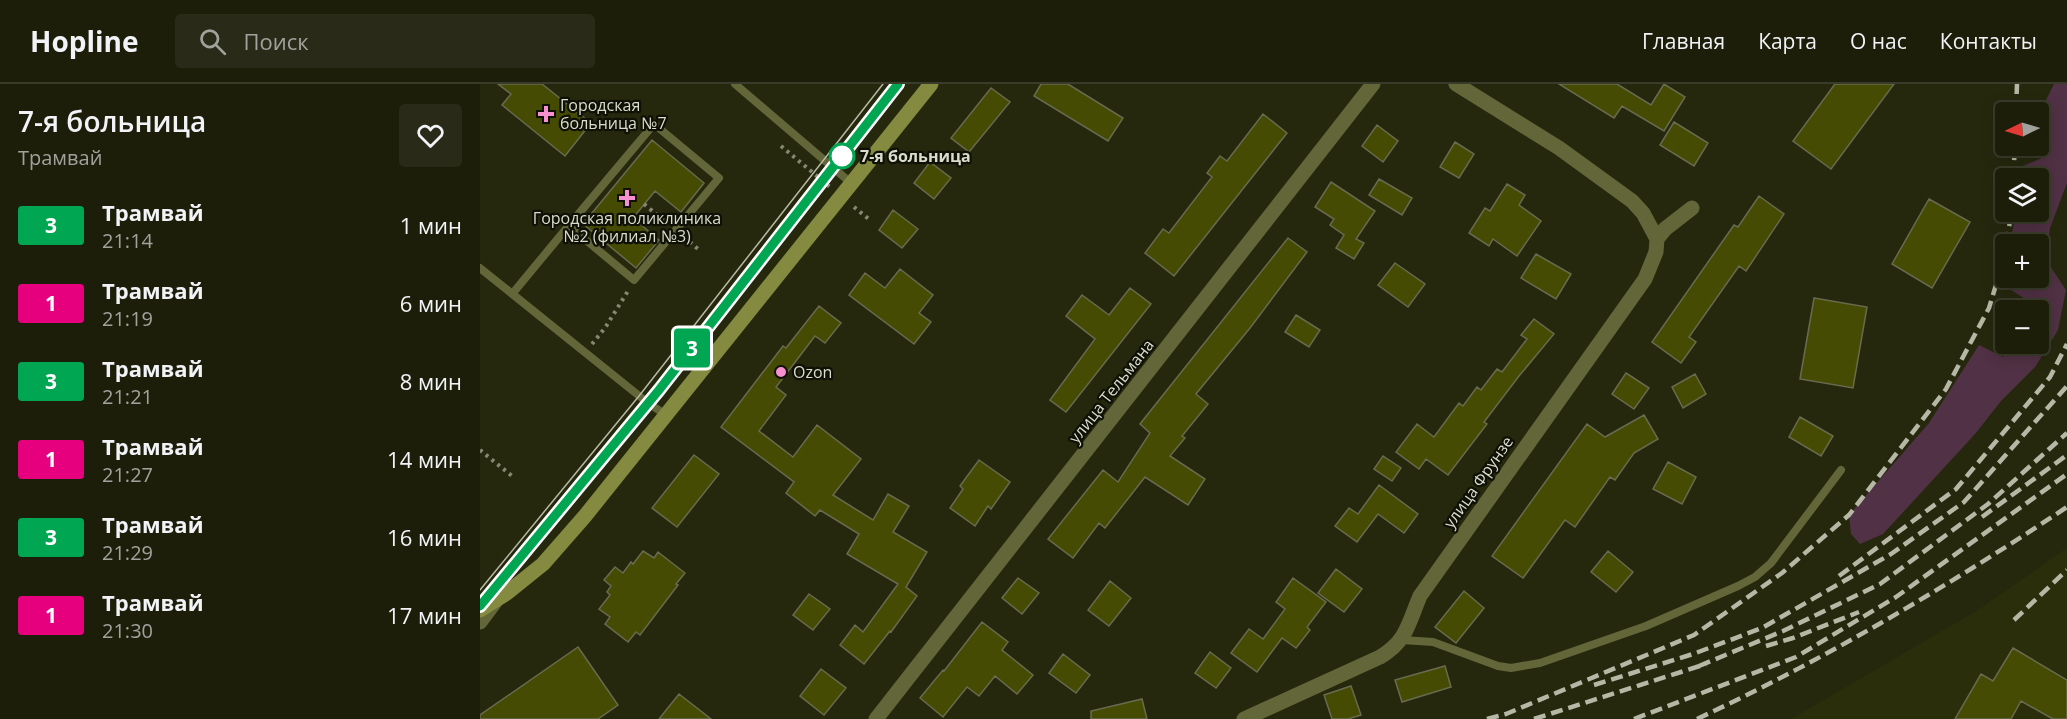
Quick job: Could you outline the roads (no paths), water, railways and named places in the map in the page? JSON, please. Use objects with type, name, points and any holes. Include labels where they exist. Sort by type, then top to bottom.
[{"type":"main road","points":[[480,610],[495,602],[543,564],[585,516],[931,84]]},
{"type":"street","name":"улица Тельмана","points":[[876,719],[1373,84]]},
{"type":"street","points":[[1456,84],[1559,148],[1632,201],[1643,213],[1657,239],[1665,229],[1692,208]]},
{"type":"street","name":"улица Фрунзе","points":[[1402,640],[1420,596],[1645,279],[1656,252],[1657,239]]},
{"type":"street","points":[[480,622],[495,602]]},
{"type":"street","points":[[1244,719],[1380,657],[1402,640]]},
{"type":"lane","points":[[735,84],[851,183]]},
{"type":"lane","points":[[513,293],[654,124],[719,178],[634,280],[569,226]]},
{"type":"lane","points":[[480,268],[666,415]]},
{"type":"lane","points":[[1402,640],[1433,642],[1498,666],[1511,668],[1540,663],[1646,626],[1755,577],[1771,563],[1841,470]]},
{"type":"tram line","points":[[480,590],[639,396],[883,84]]},
{"type":"tram line","points":[[480,606],[648,403],[898,84]]},
{"type":"tram line","name":"3","points":[[480,606],[659,390],[898,84]]},
{"type":"railway","points":[[2016,102],[2017,84]]},
{"type":"railway","points":[[2014,156],[2014,168]]},
{"type":"railway","points":[[2008,234],[2010,222]]},
{"type":"railway","points":[[1487,719],[1506,714],[1694,635],[1782,573],[1849,515],[1946,389],[1989,308],[1995,288]]},
{"type":"railway","points":[[1839,576],[1956,489],[2050,377],[2067,344]]},
{"type":"railway","points":[[1594,685],[1693,654],[1762,628],[1891,554],[1964,502],[2067,386]]},
{"type":"railway","points":[[1699,666],[1783,631],[1880,584],[1988,504],[2067,433]]},
{"type":"railway","points":[[1982,517],[2067,455]]},
{"type":"railway","points":[[1634,719],[1796,657],[1896,597],[2067,474]]},
{"type":"railway","points":[[1697,719],[1792,672],[1886,620],[2067,507]]},
{"type":"railway","points":[[2014,620],[2067,570]]},
{"type":"railway","points":[[1766,646],[1859,612]]},
{"type":"railway","points":[[1534,719],[1706,664]]},
{"type":"place","name":"Городская больница №7","points":[[546,114]]},
{"type":"place","name":"7-я больница","points":[[842,156]]},
{"type":"place","name":"Городская поликлиника №2 (филиал №3)","points":[[627,198]]},
{"type":"place","name":"Ozon","points":[[781,372]]}]
